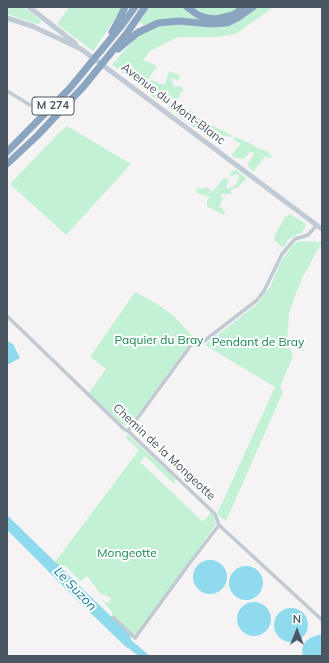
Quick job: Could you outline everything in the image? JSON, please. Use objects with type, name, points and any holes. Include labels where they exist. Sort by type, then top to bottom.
[{"type":"highway","points":[[96,58],[119,20],[125,7]]},
{"type":"highway","name":"M 274","points":[[7,152],[54,105],[96,58],[135,7]]},
{"type":"highway","name":"M 274","points":[[7,164],[60,112],[105,61],[145,7]]},
{"type":"highway","points":[[187,7],[198,15],[216,19],[233,15],[245,7]]},
{"type":"highway","points":[[105,61],[132,36],[152,25],[173,21],[211,24],[227,23],[253,7]]},
{"type":"main road","points":[[29,7],[81,49]]},
{"type":"main road","name":"Avenue du Mont-Blanc","points":[[7,18],[40,30],[81,49],[322,229]]},
{"type":"main road","points":[[40,30],[48,21]]},
{"type":"street","points":[[7,91],[30,105]]},
{"type":"street","points":[[128,431],[186,350],[191,345],[204,341],[256,301],[267,286],[282,254],[295,239],[308,235],[316,225]]},
{"type":"street","name":"Chemin de la Mongeotte","points":[[7,316],[215,514],[219,525],[322,620]]},
{"type":"street","points":[[113,617],[135,638],[197,552],[219,525]]},
{"type":"green space","points":[[7,7],[24,7],[40,20],[41,23],[37,24],[7,14]]},
{"type":"green space","points":[[69,7],[122,7],[116,21],[112,23],[93,51],[57,24]]},
{"type":"green space","points":[[149,7],[184,7],[204,21],[151,23],[143,25],[139,22]]},
{"type":"green space","points":[[191,7],[239,7],[233,12],[223,16],[207,16]]},
{"type":"green space","points":[[257,7],[273,7],[236,34],[218,37],[178,37],[150,51],[143,60],[157,66],[143,87],[112,65],[136,37],[158,26],[242,19]]},
{"type":"green space","points":[[170,71],[181,76],[177,81],[173,78],[171,79],[174,87],[180,86],[183,91],[179,95],[179,99],[172,99],[169,94],[164,102],[161,98],[157,99],[153,97],[147,91],[146,83],[151,80],[165,85]]},
{"type":"green space","points":[[172,103],[184,111],[190,110],[200,119],[231,135],[232,137],[224,136],[215,131],[213,136],[206,136],[203,132],[204,130],[197,125],[195,128],[169,109],[169,104]]},
{"type":"green space","points":[[67,126],[131,164],[66,235],[10,184]]},
{"type":"green space","points":[[234,137],[267,151],[272,156],[270,158],[265,156],[254,171],[252,171],[248,164],[254,153],[249,153],[244,159],[235,158],[231,155],[241,144],[233,139]]},
{"type":"green space","points":[[236,170],[246,178],[238,187],[231,190],[231,194],[222,194],[221,196],[223,199],[219,206],[225,212],[224,215],[207,206],[207,201],[210,197],[197,193],[196,189],[208,188],[210,191],[213,191],[224,178],[229,180],[226,187],[227,189],[235,185],[238,181],[239,176],[237,174],[232,176],[230,175],[231,172]]},
{"type":"green space","points":[[290,214],[306,224],[302,233],[289,239],[284,247],[281,247],[274,240],[275,235],[285,217]]},
{"type":"green space","name":"Pendant de Bray","points":[[301,241],[322,242],[302,278],[289,314],[287,341],[293,356],[280,387],[283,392],[226,521],[217,514],[275,387],[205,345],[256,305],[270,287],[281,261],[295,243]]},
{"type":"green space","name":"Paquier du Bray","points":[[135,292],[154,302],[174,316],[194,338],[131,423],[126,425],[122,424],[89,393],[106,369],[90,357]]},
{"type":"green space","name":"Mongeotte","points":[[128,435],[174,477],[175,483],[173,483],[145,456],[140,462],[203,522],[211,512],[216,524],[138,632],[133,635],[113,615],[101,599],[108,604],[111,598],[100,593],[87,576],[80,581],[65,565],[62,569],[55,562],[139,450],[125,437]]},
{"type":"water","points":[[7,341],[13,344],[20,358],[7,365]]},
{"type":"water","name":"Le Suzon","points":[[7,515],[130,635],[131,640],[150,656],[139,656],[125,646],[80,603],[7,530]]},
{"type":"water","points":[[210,560],[222,565],[227,577],[222,589],[210,594],[198,589],[193,577],[198,565]]},
{"type":"water","points":[[246,566],[258,571],[263,583],[258,595],[246,600],[234,595],[229,583],[234,571]]},
{"type":"water","points":[[254,602],[266,607],[271,619],[266,631],[254,636],[242,631],[237,619],[242,607]]},
{"type":"water","points":[[291,608],[303,613],[308,625],[303,637],[291,642],[279,637],[274,625],[279,613]]},
{"type":"water","points":[[318,635],[322,635],[322,656],[303,656],[302,649],[305,642]]}]
